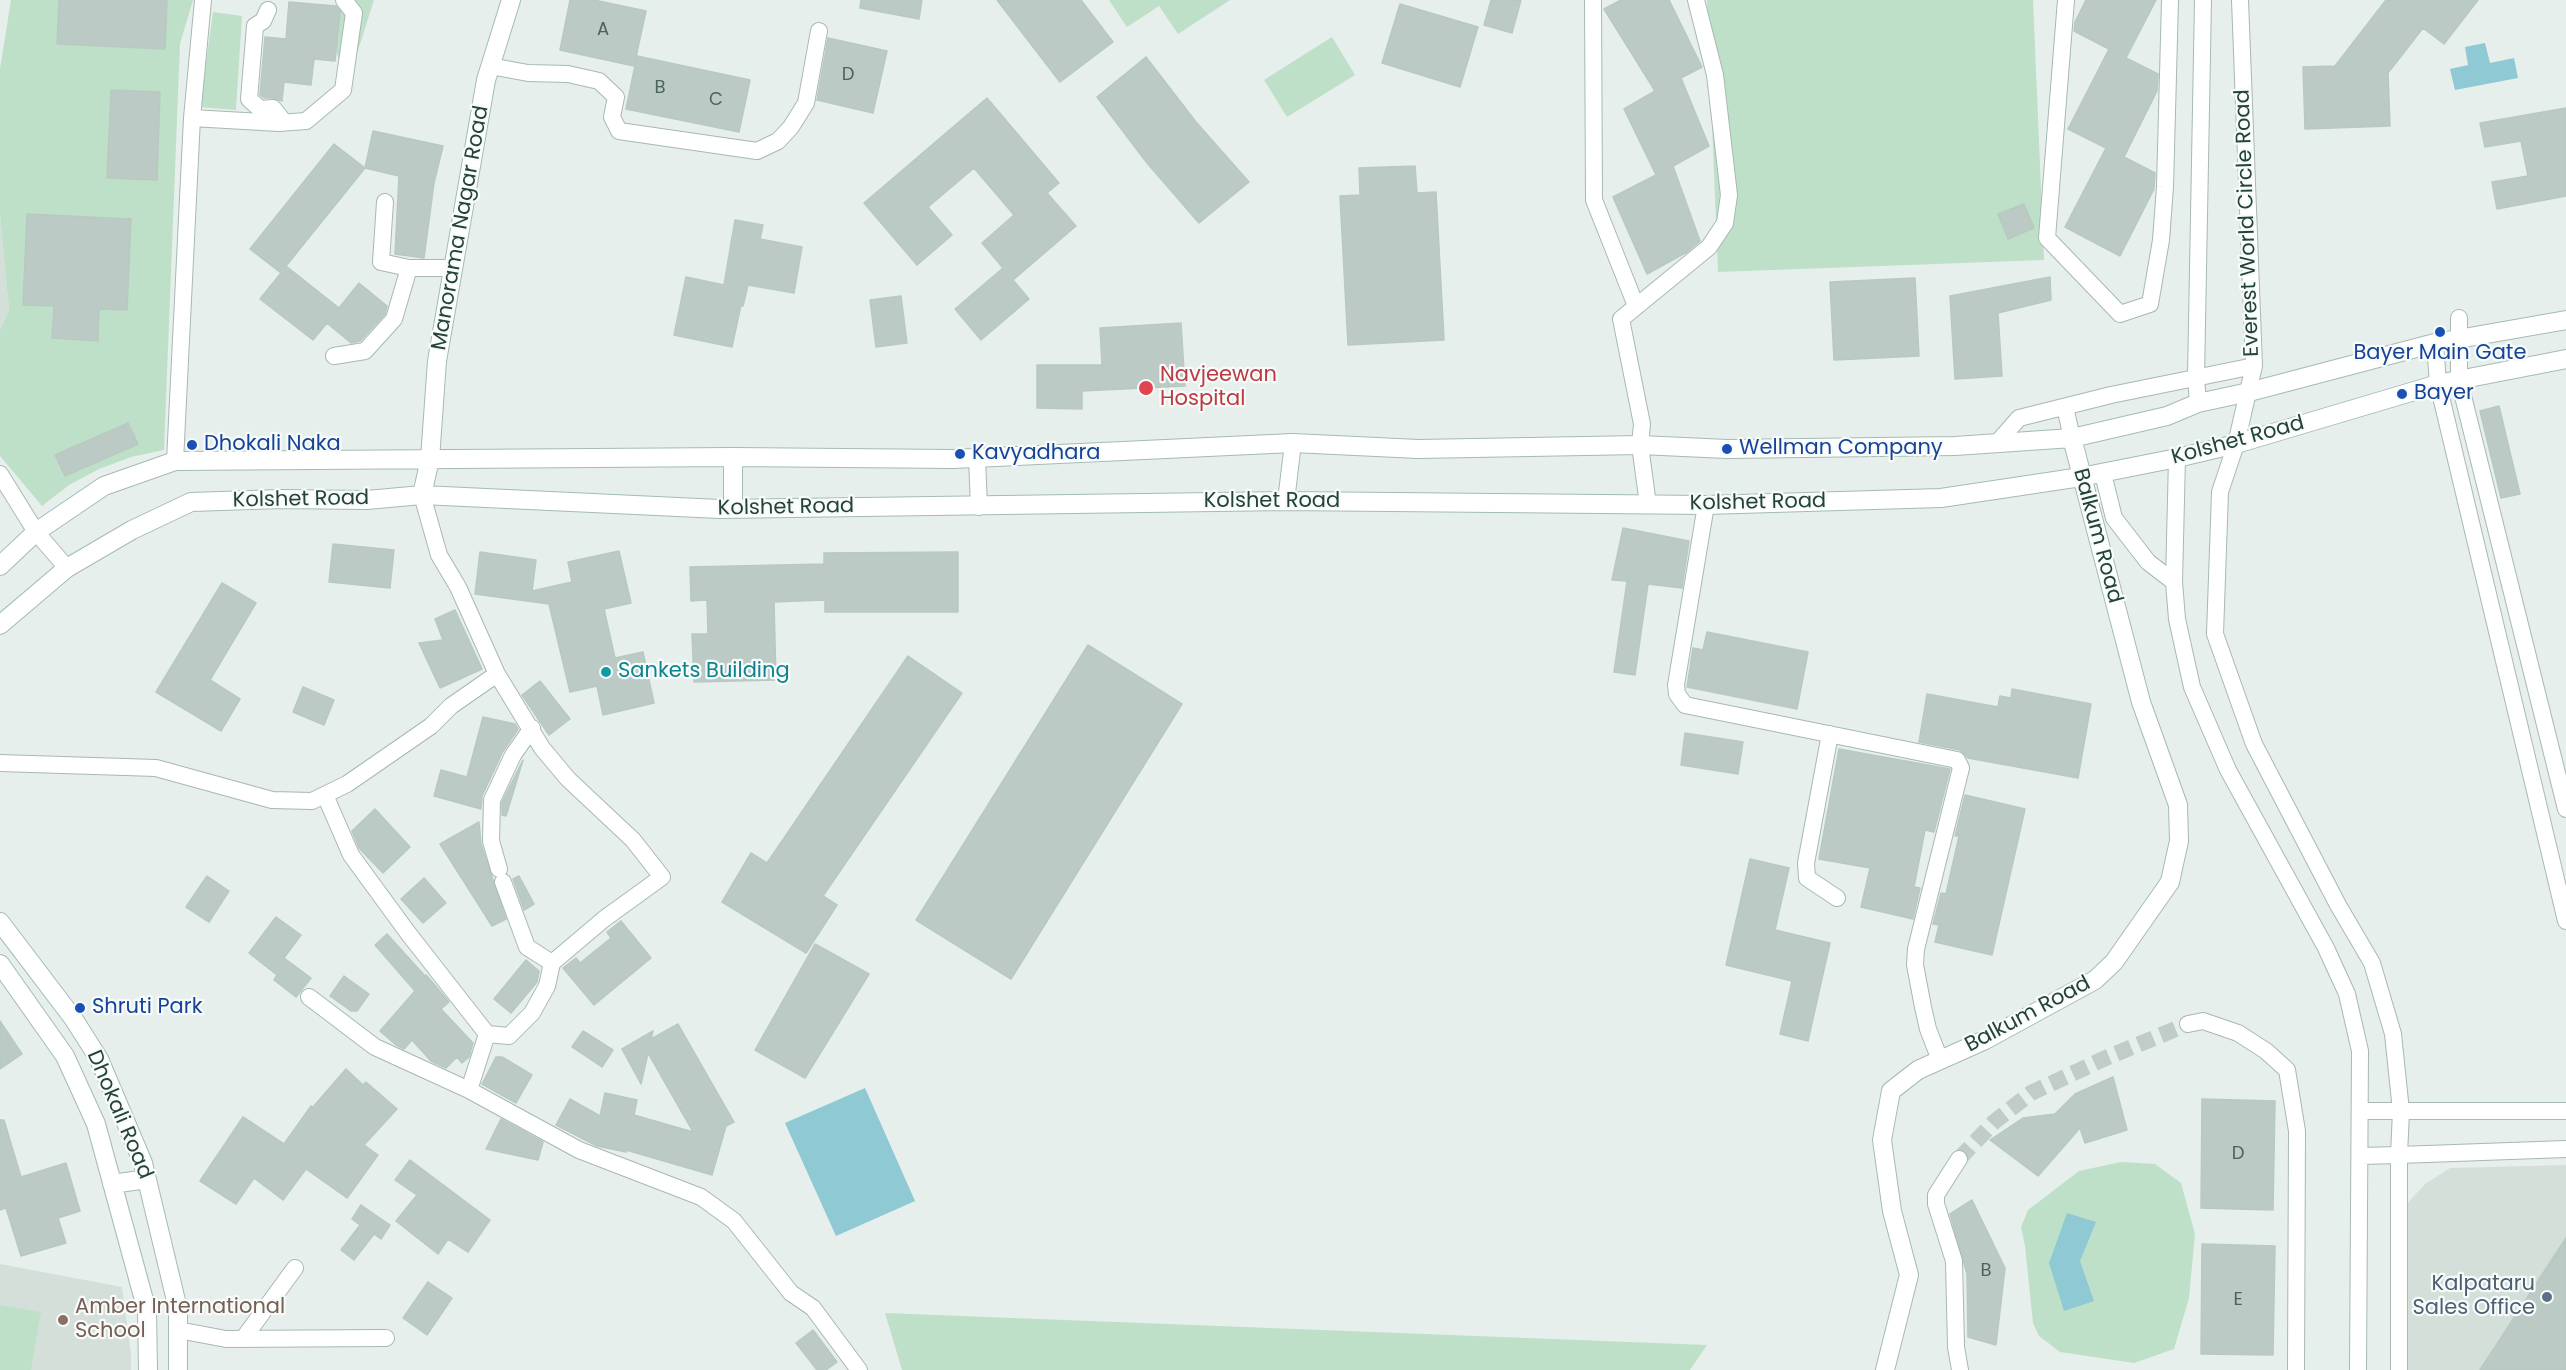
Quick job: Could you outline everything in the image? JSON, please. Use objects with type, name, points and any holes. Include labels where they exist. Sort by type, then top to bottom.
[{"type":"street","points":[[175,461],[192,118],[202,0]]},
{"type":"street","points":[[192,118],[279,123],[306,121],[343,90],[354,13],[344,0]]},
{"type":"street","name":"Manorama Nagar Road","points":[[422,495],[430,459],[437,361],[490,66],[511,0]]},
{"type":"street","points":[[1593,0],[1594,200],[1636,306]]},
{"type":"street","points":[[1647,505],[1640,446],[1642,424],[1621,319],[1708,247],[1725,223],[1729,195],[1715,75],[1696,0]]},
{"type":"street","points":[[2066,0],[2047,238],[2120,314],[2150,304],[2161,240],[2165,187],[2170,0]]},
{"type":"street","name":"Everest World Circle Road","points":[[2198,403],[2196,377],[2203,0]]},
{"type":"street","name":"Everest World Circle Road","points":[[2240,0],[2254,366],[2236,444],[2220,492],[2215,634],[2254,744],[2338,905],[2372,963],[2393,1034],[2401,1112],[2399,1370]]},
{"type":"street","points":[[268,10],[263,21],[255,26],[249,99],[260,109],[273,108],[281,118],[279,123]]},
{"type":"street","points":[[490,66],[528,73],[568,74],[599,81],[616,97],[612,117],[619,131],[757,151],[778,141],[791,127],[806,103],[819,31]]},
{"type":"street","points":[[385,202],[381,262],[409,268],[454,268]]},
{"type":"street","points":[[334,356],[365,351],[394,319],[409,268]]},
{"type":"street","points":[[2458,318],[2459,380],[2566,809]]},
{"type":"street","name":"Kolshet Road","points":[[0,566],[36,532],[104,486],[175,461],[733,457],[977,458],[1293,443],[1418,449],[1955,446],[2072,438],[2167,416],[2198,403],[2249,392],[2435,343],[2566,320]]},
{"type":"street","points":[[2435,343],[2438,384],[2566,921]]},
{"type":"street","name":"Kolshet Road","points":[[0,625],[67,568],[132,530],[191,502],[282,499],[367,500],[422,495],[733,509],[1286,501],[1706,505],[1941,498],[2103,474],[2177,458],[2236,444],[2438,384],[2566,359]]},
{"type":"street","points":[[1997,443],[2019,418],[2254,366]]},
{"type":"street","points":[[2065,407],[2072,438]]},
{"type":"street","name":"Balkum Road","points":[[1885,1370],[1909,1275],[1892,1211],[1882,1140],[1891,1091],[1918,1070],[1985,1040],[2095,980],[2114,962],[2170,882],[2179,841],[2178,805],[2141,702],[2072,438]]},
{"type":"street","points":[[1286,501],[1293,443]]},
{"type":"street","points":[[733,457],[733,509]]},
{"type":"street","points":[[977,458],[979,507]]},
{"type":"street","points":[[2177,458],[2174,582],[2177,619],[2192,687],[2228,770],[2326,948],[2347,994],[2360,1051],[2358,1370]]},
{"type":"street","points":[[2460,475],[2482,471]]},
{"type":"street","points":[[0,474],[36,532],[67,568]]},
{"type":"street","points":[[2103,474],[2114,518],[2148,562],[2174,582]]},
{"type":"street","points":[[325,795],[351,855],[408,933],[488,1034],[509,1036],[532,1013],[548,986],[552,963],[604,919],[662,877],[633,840],[568,779],[542,748],[532,728],[497,674],[458,586],[439,555],[422,495]]},
{"type":"street","points":[[1706,505],[1676,685],[1677,694],[1685,705],[1957,760],[1962,768],[1916,949],[1915,965],[1923,1007],[1928,1029],[1940,1060]]},
{"type":"street","points":[[0,763],[156,768],[272,800],[312,801],[347,784],[431,726],[451,706],[497,674]]},
{"type":"street","points":[[532,728],[513,755],[492,800],[491,841],[527,947],[552,963]]},
{"type":"street","points":[[1830,734],[1806,862],[1807,878],[1837,898]]},
{"type":"street","name":"Dhokali Road","points":[[0,922],[73,1018],[99,1059],[143,1163],[177,1309],[178,1361]]},
{"type":"street","name":"Dhokali Road","points":[[0,964],[65,1056],[96,1124],[147,1311],[148,1370]]},
{"type":"street","points":[[309,997],[375,1047],[469,1090],[579,1150],[701,1197],[734,1221],[791,1293],[813,1308],[859,1370]]},
{"type":"street","points":[[2188,1024],[2203,1021],[2238,1033],[2266,1051],[2287,1070],[2297,1131],[2296,1370]]},
{"type":"street","points":[[469,1090],[488,1034]]},
{"type":"street","points":[[2361,1111],[2566,1111]]},
{"type":"street","points":[[2360,1156],[2566,1149]]},
{"type":"street","points":[[1959,1159],[1936,1195],[1936,1204],[1954,1261],[1956,1347],[1960,1370]]},
{"type":"street","points":[[112,1184],[147,1179]]},
{"type":"street","points":[[243,1339],[295,1268]]},
{"type":"street","points":[[178,1330],[226,1339],[386,1338]]},
{"type":"street","points":[[149,1351],[178,1361]]},
{"type":"shaded area","points":[[0,215],[9,310],[0,330]]},
{"type":"shaded area","points":[[2566,1165],[2566,1370],[2406,1370],[2405,1206],[2425,1184],[2450,1168]]},
{"type":"shaded area","name":"Amber International School","points":[[0,1264],[122,1287],[131,1370],[0,1370]]},
{"type":"green space","points":[[11,0],[193,0],[180,44],[164,450],[131,457],[99,469],[69,485],[42,506],[0,456],[0,330],[9,310],[0,215],[0,69]]},
{"type":"green space","points":[[340,0],[374,0],[354,63],[343,61],[338,57],[336,50]]},
{"type":"green space","points":[[1109,0],[1230,0],[1178,34],[1159,6],[1127,27]]},
{"type":"green space","points":[[1707,0],[2033,0],[2044,260],[1718,272]]},
{"type":"green space","points":[[213,12],[242,16],[236,110],[200,107]]},
{"type":"green space","points":[[1332,37],[1355,75],[1287,117],[1264,80]]},
{"type":"green space","points":[[2121,1162],[2155,1164],[2181,1183],[2195,1234],[2189,1298],[2174,1349],[2134,1363],[2060,1352],[2039,1336],[2033,1323],[2021,1227],[2028,1210],[2079,1171]]},
{"type":"green space","points":[[0,1305],[41,1312],[31,1370],[0,1370]]},
{"type":"green space","points":[[885,1313],[1707,1345],[1690,1370],[902,1370]]},
{"type":"water","points":[[2485,43],[2490,63],[2514,58],[2518,78],[2455,90],[2450,69],[2468,65],[2465,47]]},
{"type":"water","points":[[865,1088],[915,1201],[836,1236],[785,1123]]},
{"type":"water","points":[[2067,1213],[2096,1222],[2080,1261],[2094,1301],[2064,1311],[2049,1263]]},
{"type":"building","points":[[59,0],[167,0],[165,49],[57,44]]},
{"type":"building","points":[[570,0],[594,0],[646,11],[634,66],[560,50]]},
{"type":"building","points":[[861,0],[922,0],[919,19],[860,8]]},
{"type":"building","points":[[997,0],[1081,0],[1113,42],[1060,82]]},
{"type":"building","points":[[1491,0],[1521,0],[1512,33],[1484,25]]},
{"type":"building","points":[[1621,0],[1669,0],[1702,67],[1681,78],[1709,146],[1673,166],[1700,241],[1687,252],[1647,274],[1613,197],[1656,175],[1624,109],[1655,91],[1604,9]]},
{"type":"building","points":[[2086,0],[2156,0],[2126,58],[2158,74],[2157,91],[2124,157],[2155,173],[2154,189],[2120,256],[2065,227],[2106,148],[2068,129],[2109,49],[2074,31],[2075,22]]},
{"type":"building","points":[[2386,0],[2478,0],[2444,44],[2423,28],[2388,73],[2390,126],[2305,129],[2303,67],[2335,66]]},
{"type":"building","points":[[289,2],[336,6],[340,11],[335,61],[314,59],[311,85],[284,82],[282,101],[264,98],[260,95],[265,37],[286,39]]},
{"type":"building","points":[[1400,4],[1478,27],[1460,87],[1382,63]]},
{"type":"building","points":[[828,38],[887,51],[873,113],[817,100]]},
{"type":"building","points":[[637,56],[750,80],[739,132],[626,109]]},
{"type":"building","points":[[1146,57],[1196,122],[1249,182],[1199,223],[1147,163],[1097,97]]},
{"type":"building","points":[[111,90],[160,92],[157,180],[107,178]]},
{"type":"building","points":[[987,98],[1059,183],[1047,193],[1076,226],[1013,280],[1029,299],[981,340],[955,309],[1003,268],[982,243],[1014,215],[974,168],[928,207],[952,235],[917,265],[864,203]]},
{"type":"building","points":[[2566,108],[2566,196],[2497,209],[2492,182],[2528,176],[2521,141],[2485,147],[2480,123]]},
{"type":"building","points":[[373,131],[443,146],[434,183],[424,258],[395,254],[399,176],[365,168]]},
{"type":"building","points":[[334,144],[365,168],[286,266],[339,308],[359,283],[387,306],[385,314],[360,341],[351,343],[327,323],[313,340],[260,299],[281,273],[250,249]]},
{"type":"building","points":[[1415,166],[1417,193],[1436,192],[1444,340],[1348,345],[1340,196],[1360,195],[1359,168]]},
{"type":"building","points":[[2024,204],[2034,228],[2008,239],[1998,214]]},
{"type":"building","points":[[27,214],[131,219],[127,310],[99,309],[98,341],[52,338],[54,306],[23,305]]},
{"type":"building","points":[[735,220],[763,225],[760,239],[802,247],[794,293],[748,285],[732,347],[674,335],[686,277],[724,285]]},
{"type":"building","points":[[2050,277],[2051,300],[1998,313],[2002,376],[1955,379],[1950,296]]},
{"type":"building","points":[[1915,278],[1919,356],[1834,360],[1830,282]]},
{"type":"building","points":[[901,296],[907,343],[876,347],[870,300]]},
{"type":"building","points":[[1181,323],[1185,386],[1082,391],[1082,409],[1037,408],[1037,365],[1102,365],[1100,328]]},
{"type":"building","points":[[2499,406],[2520,494],[2501,498],[2480,411]]},
{"type":"building","points":[[128,423],[138,444],[65,476],[55,455]]},
{"type":"building","points":[[1623,528],[1689,541],[1682,588],[1648,584],[1635,675],[1614,672],[1627,581],[1612,580]]},
{"type":"building","points":[[333,544],[394,550],[390,588],[329,582]]},
{"type":"building","points":[[619,551],[631,603],[604,609],[615,658],[643,652],[654,703],[603,715],[597,686],[570,692],[549,604],[475,594],[480,552],[536,560],[532,591],[572,582],[568,562]]},
{"type":"building","points":[[958,552],[958,612],[825,612],[825,600],[774,602],[776,680],[694,682],[692,634],[708,634],[707,600],[691,601],[690,567],[824,564],[824,553]]},
{"type":"building","points":[[222,583],[256,603],[210,680],[240,699],[221,731],[156,692]]},
{"type":"building","points":[[455,610],[482,669],[440,688],[419,643],[443,640],[435,619]]},
{"type":"building","points":[[1707,632],[1808,652],[1797,709],[1687,687],[1693,648],[1703,650]]},
{"type":"building","points":[[1088,645],[1182,704],[1011,979],[916,920]]},
{"type":"building","points":[[908,656],[962,693],[823,896],[837,905],[806,953],[722,902],[751,853],[767,863]]},
{"type":"building","points":[[540,681],[570,719],[549,735],[522,695]]},
{"type":"building","points":[[303,687],[334,700],[324,725],[293,712]]},
{"type":"building","points":[[2012,689],[2091,704],[2078,778],[1968,758],[1960,750],[1919,742],[1927,694],[1998,707],[2000,696],[2011,698]]},
{"type":"building","points":[[483,717],[515,724],[518,729],[503,751],[482,796],[481,809],[434,796],[441,770],[467,777]]},
{"type":"building","points":[[1685,733],[1743,742],[1738,774],[1681,765]]},
{"type":"building","points":[[1839,749],[1950,769],[1934,832],[1925,830],[1914,887],[1920,888],[1913,919],[1861,907],[1870,868],[1819,859]]},
{"type":"building","points":[[523,760],[506,816],[502,815],[502,802]]},
{"type":"building","points":[[1965,795],[2025,809],[1992,955],[1935,942],[1939,925],[1933,924],[1941,893],[1946,894],[1959,836],[1955,836]]},
{"type":"building","points":[[375,809],[410,847],[383,873],[359,848],[352,831]]},
{"type":"building","points":[[479,822],[481,844],[506,919],[492,926],[440,844]]},
{"type":"building","points":[[1750,859],[1789,868],[1775,930],[1830,943],[1808,1041],[1780,1034],[1792,981],[1726,965]]},
{"type":"building","points":[[207,876],[229,891],[209,922],[186,907]]},
{"type":"building","points":[[519,876],[534,904],[524,910],[513,879]]},
{"type":"building","points":[[424,878],[446,903],[423,923],[401,899]]},
{"type":"building","points":[[276,917],[301,935],[284,958],[311,978],[296,997],[274,980],[277,975],[249,953]]},
{"type":"building","points":[[621,921],[651,958],[594,1005],[563,968],[576,958],[580,963],[611,938],[607,932]]},
{"type":"building","points":[[387,934],[449,1002],[441,1009],[473,1043],[469,1057],[462,1063],[457,1057],[446,1068],[431,1061],[412,1040],[404,1049],[380,1031],[415,991],[375,945]]},
{"type":"building","points":[[815,944],[869,974],[805,1078],[755,1050]]},
{"type":"building","points":[[526,960],[539,971],[537,982],[511,1013],[494,999]]},
{"type":"building","points":[[344,976],[369,994],[357,1011],[351,1011],[330,996]]},
{"type":"building","points":[[0,1021],[22,1054],[0,1069]]},
{"type":"building","points":[[678,1024],[734,1122],[726,1126],[712,1175],[626,1150],[626,1152],[597,1146],[556,1125],[570,1099],[600,1116],[605,1093],[637,1100],[634,1115],[693,1132],[648,1053],[641,1084],[622,1049],[653,1031],[651,1039]]},
{"type":"building","points":[[583,1031],[613,1050],[602,1067],[572,1047]]},
{"type":"building","points":[[496,1057],[502,1057],[532,1075],[516,1103],[482,1084]]},
{"type":"building","points":[[346,1069],[363,1085],[366,1082],[397,1109],[364,1145],[378,1155],[347,1198],[306,1169],[283,1200],[254,1178],[236,1204],[200,1181],[243,1117],[284,1144],[311,1106],[313,1107]]},
{"type":"building","points":[[2113,1077],[2127,1130],[2085,1143],[2080,1128],[2038,1176],[1990,1140],[2023,1118],[2055,1114],[2075,1094]]},
{"type":"building","points":[[2202,1099],[2275,1101],[2273,1210],[2201,1208]]},
{"type":"building","points":[[501,1119],[543,1142],[538,1160],[486,1149]]},
{"type":"building","points":[[0,1120],[4,1120],[21,1177],[66,1163],[80,1211],[58,1218],[66,1243],[21,1256],[6,1208],[0,1210]]},
{"type":"building","points":[[410,1160],[490,1220],[468,1252],[448,1239],[438,1254],[396,1221],[417,1195],[395,1180]]},
{"type":"building","points":[[1972,1200],[2005,1268],[1996,1345],[1968,1337],[1967,1274],[1950,1214]]},
{"type":"building","points":[[361,1205],[390,1225],[381,1239],[374,1234],[354,1260],[341,1250],[360,1225],[352,1219]]},
{"type":"building","name":"Kalpataru Sales Office","points":[[2566,1238],[2566,1370],[2480,1370]]},
{"type":"building","points":[[2202,1244],[2275,1246],[2273,1355],[2201,1354]]},
{"type":"building","points":[[428,1282],[452,1298],[427,1335],[403,1318]]},
{"type":"building","points":[[813,1330],[837,1362],[826,1370],[817,1370],[796,1343]]},
{"type":"tunnel","points":[[1959,1159],[1994,1122],[2031,1093],[2108,1057],[2188,1024]]},
{"type":"place","name":"Bayer Main Gate","points":[[2440,332]]},
{"type":"place","name":"Navjeewan Hospital","points":[[1146,388]]},
{"type":"place","name":"Bayer","points":[[2402,394]]},
{"type":"place","name":"Dhokali Naka","points":[[192,445]]},
{"type":"place","name":"Wellman Company","points":[[1727,449]]},
{"type":"place","name":"Kavyadhara","points":[[960,454]]},
{"type":"place","name":"Sankets Building","points":[[606,672]]},
{"type":"place","name":"Shruti Park","points":[[80,1008]]},
{"type":"place","name":"Kalpataru Sales Office","points":[[2547,1297]]},
{"type":"place","name":"Amber International School","points":[[63,1320]]}]
